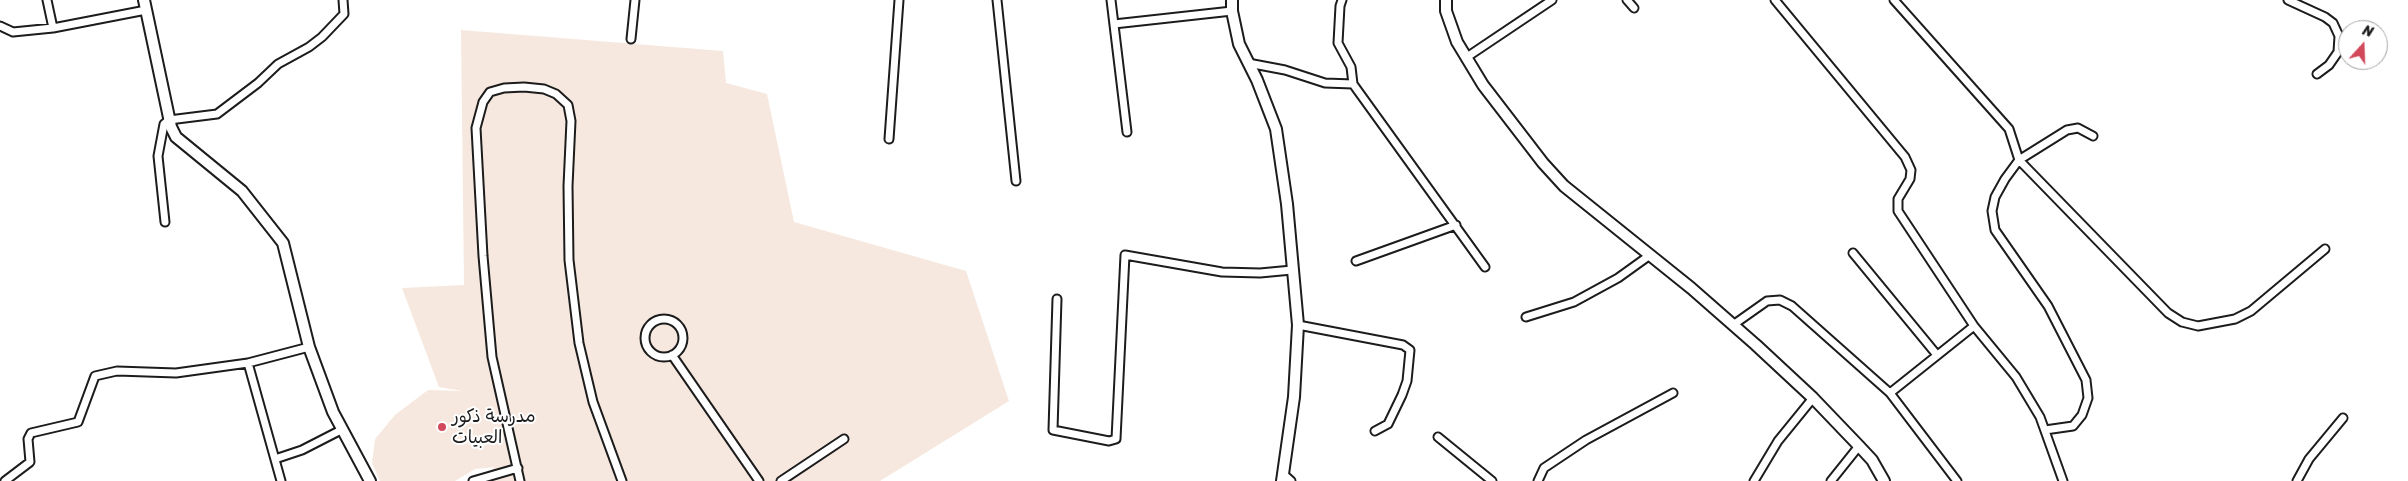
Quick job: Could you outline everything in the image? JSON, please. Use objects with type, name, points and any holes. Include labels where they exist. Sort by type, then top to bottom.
[{"type":"street","points":[[47,0],[53,28]]},
{"type":"street","points":[[165,222],[158,156],[164,124],[169,120],[217,114],[258,83],[278,64],[309,47],[322,37],[344,14],[342,0]]},
{"type":"street","points":[[631,39],[635,0]]},
{"type":"street","points":[[889,139],[899,0]]},
{"type":"street","points":[[997,0],[1016,182]]},
{"type":"street","points":[[1111,0],[1127,132]]},
{"type":"street","points":[[1232,0],[1232,11],[1239,44],[1257,80],[1276,129],[1287,204],[1298,325],[1294,397],[1283,477],[1291,481]]},
{"type":"street","points":[[1342,0],[1338,44],[1351,67],[1353,84],[1485,267]]},
{"type":"street","points":[[1446,0],[1446,11],[1457,42],[1483,85],[1543,164],[1564,186],[1733,325],[1813,398],[1872,460],[1884,481]]},
{"type":"street","points":[[1466,57],[1552,0]]},
{"type":"street","points":[[1627,0],[1634,8]]},
{"type":"street","points":[[1775,0],[1905,157],[1912,170],[1910,179],[1898,199],[1898,211],[1974,326],[2016,377],[2040,417],[2063,481]]},
{"type":"street","points":[[1894,0],[2009,129],[2019,160],[2168,313],[2182,322],[2198,326],[2235,319],[2251,311],[2325,249]]},
{"type":"street","points":[[2292,1],[2325,17],[2332,23],[2339,36],[2338,52],[2329,65],[2317,74]]},
{"type":"street","points":[[0,26],[13,32],[53,28],[145,5],[169,120],[176,137],[242,191],[280,238],[310,348],[334,412],[370,481]]},
{"type":"street","points":[[1114,24],[1232,11]]},
{"type":"street","points":[[1248,63],[1285,70],[1325,83],[1353,84]]},
{"type":"street","points":[[520,481],[492,357],[483,256],[476,128],[480,108],[490,92],[504,88],[524,87],[544,89],[556,94],[568,105],[571,121],[568,186],[569,260],[579,343],[593,402],[622,481]]},
{"type":"street","points":[[2045,430],[2073,426],[2082,415],[2088,398],[2086,380],[2048,306],[1995,230],[1992,211],[2004,179],[2019,160],[2067,130],[2078,128],[2093,136]]},
{"type":"street","points":[[1356,261],[1456,225]]},
{"type":"street","points":[[1853,253],[1937,356]]},
{"type":"street","points":[[1057,300],[1053,430],[1109,441],[1116,440],[1125,255],[1222,272],[1260,273],[1292,270]]},
{"type":"street","points":[[1526,317],[1574,302],[1618,278],[1650,255]]},
{"type":"street","points":[[1733,325],[1767,301],[1780,300],[1792,306],[1890,393],[1957,481]]},
{"type":"street","points":[[659,319],[672,320],[681,328],[683,334],[681,347],[672,355],[666,357],[654,354],[645,344],[645,331],[653,321],[659,319]]},
{"type":"street","points":[[1298,325],[1402,345],[1410,350],[1407,381],[1402,395],[1388,424],[1374,431]]},
{"type":"street","points":[[1890,393],[1974,326]]},
{"type":"street","points":[[6,481],[30,462],[28,439],[31,433],[78,422],[95,376],[117,371],[176,373],[248,363],[310,348]]},
{"type":"street","points":[[672,355],[759,481]]},
{"type":"street","points":[[248,363],[282,481]]},
{"type":"street","points":[[1538,481],[1544,468],[1586,440],[1672,393]]},
{"type":"street","points":[[1754,481],[1778,441],[1813,398]]},
{"type":"street","points":[[2297,481],[2309,458],[2343,418]]},
{"type":"street","points":[[276,459],[302,450],[343,429]]},
{"type":"street","points":[[1438,437],[1492,481]]},
{"type":"street","points":[[781,481],[844,439]]},
{"type":"street","points":[[1831,481],[1859,446]]},
{"type":"street","points":[[473,481],[518,468]]},
{"type":"shaded area","points":[[461,30],[723,51],[726,83],[767,94],[794,222],[966,271],[1009,401],[880,481],[474,481],[495,467],[475,469],[455,481],[380,481],[372,463],[375,439],[395,415],[428,390],[462,391],[439,387],[402,288],[464,285]]},
{"type":"place","name":"مدرسة ذكور العبيات","points":[[442,427]]}]
